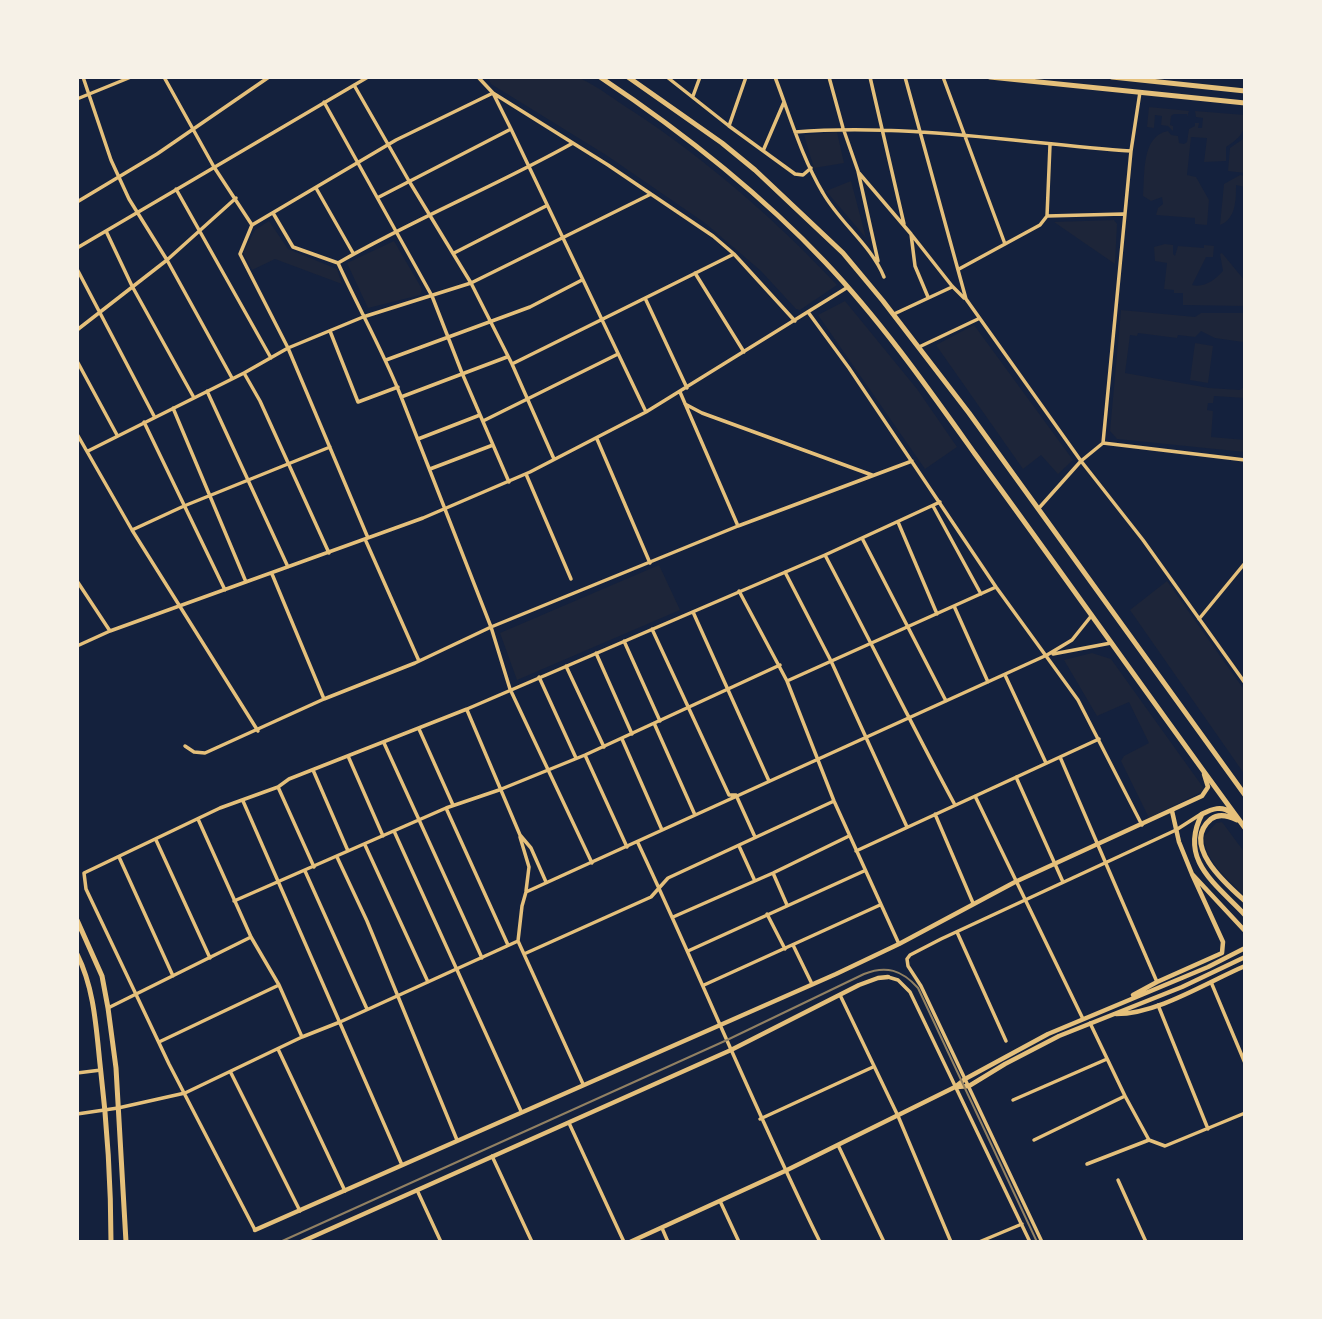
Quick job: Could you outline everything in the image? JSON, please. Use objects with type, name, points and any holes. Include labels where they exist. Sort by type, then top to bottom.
[{"type":"main road","points":[[600,77],[705,152],[746,185],[792,228],[848,287],[964,438],[1245,828]]},
{"type":"main road","points":[[628,77],[722,143],[755,170],[843,253],[919,347],[1245,794]]},
{"type":"main road","points":[[990,77],[1245,103]]},
{"type":"main road","points":[[1112,77],[1245,91]]},
{"type":"main road","points":[[1240,822],[1227,809],[1214,808],[1202,814],[1195,832],[1194,854],[1202,869],[1245,915]]},
{"type":"main road","points":[[1240,822],[1223,815],[1211,820],[1203,830],[1202,848],[1211,867],[1245,901]]},
{"type":"main road","points":[[77,920],[102,976],[108,1008],[118,1108],[125,1242]]},
{"type":"main road","points":[[77,954],[89,983],[101,1070],[111,1242]]},
{"type":"street","points":[[83,77],[119,178],[232,378]]},
{"type":"street","points":[[77,99],[131,77]]},
{"type":"street","points":[[164,77],[214,167],[252,225]]},
{"type":"street","points":[[77,202],[157,154],[268,77]]},
{"type":"street","points":[[77,248],[368,77]]},
{"type":"street","points":[[478,77],[493,93],[682,214],[734,254],[795,321]]},
{"type":"street","points":[[667,77],[795,174],[803,175],[811,168]]},
{"type":"street","points":[[693,96],[699,77]]},
{"type":"street","points":[[729,126],[747,77]]},
{"type":"street","points":[[775,77],[795,132],[824,195],[878,263]]},
{"type":"street","points":[[829,77],[858,171],[878,263],[884,277]]},
{"type":"street","points":[[870,77],[904,224]]},
{"type":"street","points":[[905,77],[966,299]]},
{"type":"street","points":[[943,77],[1005,244]]},
{"type":"street","points":[[354,85],[471,284],[512,364],[555,460]]},
{"type":"street","points":[[1103,443],[1130,151],[1140,92]]},
{"type":"street","points":[[493,93],[646,412]]},
{"type":"street","points":[[419,661],[288,348],[240,254],[252,225],[389,144],[493,93]]},
{"type":"street","points":[[763,151],[784,100]]},
{"type":"street","points":[[324,102],[432,296],[509,482]]},
{"type":"street","points":[[795,132],[843,128],[920,131],[1130,151]]},
{"type":"street","points":[[379,197],[511,129]]},
{"type":"street","points":[[338,263],[396,230],[430,216],[574,143]]},
{"type":"street","points":[[959,269],[1040,225],[1047,216],[1050,145]]},
{"type":"street","points":[[858,171],[952,286],[966,299],[1080,461],[1143,540],[1245,683]]},
{"type":"street","points":[[316,188],[354,254]]},
{"type":"street","points":[[176,189],[271,358]]},
{"type":"street","points":[[88,451],[288,348],[363,317],[471,284],[651,194]]},
{"type":"street","points":[[77,330],[167,260],[236,198]]},
{"type":"street","points":[[454,253],[547,206]]},
{"type":"street","points":[[273,213],[293,247],[338,263],[386,360],[491,627],[510,689],[592,863]]},
{"type":"street","points":[[1047,216],[1124,214]]},
{"type":"street","points":[[106,231],[132,286],[194,397]]},
{"type":"street","points":[[911,234],[915,266],[928,297]]},
{"type":"street","points":[[512,364],[734,254]]},
{"type":"street","points":[[77,269],[154,417]]},
{"type":"street","points":[[695,273],[744,352]]},
{"type":"street","points":[[386,360],[530,307],[582,280]]},
{"type":"street","points":[[894,314],[952,286]]},
{"type":"street","points":[[77,646],[110,631],[367,539],[509,482],[646,412],[848,287]]},
{"type":"street","points":[[645,298],[687,388]]},
{"type":"street","points":[[808,312],[996,587],[1078,700],[1142,825]]},
{"type":"street","points":[[919,347],[978,319]]},
{"type":"street","points":[[330,331],[358,402],[398,387]]},
{"type":"street","points":[[483,421],[618,354]]},
{"type":"street","points":[[401,397],[508,356]]},
{"type":"street","points":[[77,361],[117,435]]},
{"type":"street","points":[[244,373],[260,401],[329,553]]},
{"type":"street","points":[[207,391],[288,568]]},
{"type":"street","points":[[680,392],[738,526]]},
{"type":"street","points":[[684,404],[873,476]]},
{"type":"street","points":[[173,408],[246,582]]},
{"type":"street","points":[[418,439],[480,415]]},
{"type":"street","points":[[144,422],[225,590]]},
{"type":"street","points":[[77,434],[132,530],[258,731]]},
{"type":"street","points":[[597,439],[650,563]]},
{"type":"street","points":[[1038,508],[1080,461],[1103,443],[1245,460]]},
{"type":"street","points":[[430,469],[494,445]]},
{"type":"street","points":[[132,530],[209,495],[330,447]]},
{"type":"street","points":[[186,746],[194,752],[205,753],[491,627],[738,526],[912,461]]},
{"type":"street","points":[[526,474],[572,579]]},
{"type":"street","points":[[940,502],[825,555],[467,709],[289,779],[278,787],[198,819],[85,873],[86,889],[159,1042],[255,1230],[812,984],[899,944],[973,902],[1172,811],[1206,792],[1208,787],[1201,767]]},
{"type":"street","points":[[933,506],[981,594]]},
{"type":"street","points":[[898,522],[937,614]]},
{"type":"street","points":[[862,538],[946,701]]},
{"type":"street","points":[[825,555],[909,720],[956,805]]},
{"type":"street","points":[[1199,619],[1245,563]]},
{"type":"street","points":[[785,572],[831,661],[907,827]]},
{"type":"street","points":[[272,574],[324,699]]},
{"type":"street","points":[[77,581],[110,631]]},
{"type":"street","points":[[787,681],[996,587]]},
{"type":"street","points":[[738,591],[780,665],[834,801],[899,944]]},
{"type":"street","points":[[954,606],[988,682]]},
{"type":"street","points":[[693,612],[769,781]]},
{"type":"street","points":[[526,892],[1047,655],[1072,640],[1092,615]]},
{"type":"street","points":[[652,629],[729,795],[736,795]]},
{"type":"street","points":[[624,641],[660,721]]},
{"type":"street","points":[[1047,655],[1112,643]]},
{"type":"street","points":[[596,653],[632,734]]},
{"type":"street","points":[[234,901],[453,805],[499,790],[586,755],[780,665]]},
{"type":"street","points":[[566,666],[604,747]]},
{"type":"street","points":[[1006,675],[1046,763]]},
{"type":"street","points":[[539,677],[576,759]]},
{"type":"street","points":[[467,709],[520,835],[529,867],[518,941],[583,1084]]},
{"type":"street","points":[[654,723],[695,815]]},
{"type":"street","points":[[419,729],[453,805]]},
{"type":"street","points":[[856,851],[1099,738]]},
{"type":"street","points":[[622,739],[663,830]]},
{"type":"street","points":[[383,743],[482,958]]},
{"type":"street","points":[[586,755],[626,847]]},
{"type":"street","points":[[348,756],[383,836]]},
{"type":"street","points":[[1060,757],[1157,982]]},
{"type":"street","points":[[313,770],[348,851]]},
{"type":"street","points":[[1016,777],[1063,882]]},
{"type":"street","points":[[278,787],[314,867]]},
{"type":"street","points":[[736,795],[755,838]]},
{"type":"street","points":[[975,796],[1083,1019]]},
{"type":"street","points":[[243,801],[402,1165]]},
{"type":"street","points":[[524,954],[651,897],[668,878],[834,801]]},
{"type":"street","points":[[446,808],[508,945]]},
{"type":"street","points":[[1119,1003],[1157,982],[1222,953],[1224,947],[1192,874],[1172,811]]},
{"type":"street","points":[[936,814],[973,902]]},
{"type":"street","points":[[1042,1242],[921,986],[908,966],[907,959],[916,951],[1176,830],[1202,814]]},
{"type":"street","points":[[198,819],[251,937],[279,985],[302,1037]]},
{"type":"street","points":[[394,831],[521,1111]]},
{"type":"street","points":[[520,835],[531,848],[546,882]]},
{"type":"street","points":[[673,917],[849,836]]},
{"type":"street","points":[[156,840],[210,958]]},
{"type":"street","points":[[638,842],[704,985],[760,1119],[820,1242]]},
{"type":"street","points":[[365,845],[428,982]]},
{"type":"street","points":[[739,846],[754,880]]},
{"type":"street","points":[[119,857],[173,976]]},
{"type":"street","points":[[337,857],[457,1140]]},
{"type":"street","points":[[688,951],[865,870]]},
{"type":"street","points":[[305,871],[368,1009]]},
{"type":"street","points":[[773,873],[787,905]]},
{"type":"street","points":[[1192,874],[1245,931]]},
{"type":"street","points":[[704,985],[880,905]]},
{"type":"street","points":[[767,914],[785,949]]},
{"type":"street","points":[[957,931],[1006,1041]]},
{"type":"street","points":[[108,1008],[251,937]]},
{"type":"street","points":[[77,1114],[185,1093],[302,1037],[518,941]]},
{"type":"street","points":[[793,945],[812,984]]},
{"type":"street","points":[[630,1242],[785,1171],[956,1087],[965,1079],[1048,1034],[1245,948]]},
{"type":"street","points":[[956,1087],[969,1086],[1006,1064],[1090,1023],[1172,991],[1243,958]]},
{"type":"street","points":[[1112,1014],[1128,1014],[1157,1005],[1245,966]]},
{"type":"street","points":[[301,1242],[731,1050],[869,980],[888,977],[898,980],[910,992],[1030,1242]]},
{"type":"street","points":[[1210,982],[1245,1063]]},
{"type":"street","points":[[159,1042],[279,985]]},
{"type":"street","points":[[840,994],[898,1115],[950,1242]]},
{"type":"street","points":[[1157,1005],[1208,1129]]},
{"type":"street","points":[[1090,1023],[1149,1140],[1165,1146],[1245,1113]]},
{"type":"street","points":[[278,1049],[345,1191]]},
{"type":"street","points":[[1013,1100],[1107,1059]]},
{"type":"street","points":[[760,1119],[874,1067]]},
{"type":"street","points":[[77,1073],[101,1070]]},
{"type":"street","points":[[231,1073],[300,1211]]},
{"type":"street","points":[[1034,1140],[1125,1096]]},
{"type":"street","points":[[569,1122],[624,1242]]},
{"type":"street","points":[[1087,1164],[1149,1140]]},
{"type":"street","points":[[838,1145],[884,1242]]},
{"type":"street","points":[[492,1156],[532,1242]]},
{"type":"street","points":[[1118,1180],[1146,1242]]},
{"type":"street","points":[[417,1190],[441,1242]]},
{"type":"street","points":[[720,1201],[739,1242]]},
{"type":"street","points":[[979,1242],[1022,1224]]},
{"type":"street","points":[[662,1227],[668,1242]]},
{"type":"shaded area","points":[[562,76],[579,78],[593,85],[715,171],[790,237],[837,285],[800,310],[796,309],[761,271],[705,223],[606,155],[491,84],[488,77]]},
{"type":"shaded area","points":[[1149,107],[1189,111],[1187,117],[1187,114],[1171,116],[1170,125],[1173,126],[1173,131],[1168,126],[1161,125],[1162,116],[1155,115],[1154,128],[1147,127]]},
{"type":"shaded area","points":[[1195,111],[1245,115],[1241,134],[1226,147],[1226,161],[1204,162],[1207,138],[1191,137],[1187,175],[1196,177],[1209,200],[1207,225],[1195,224],[1195,218],[1156,215],[1163,204],[1162,197],[1151,201],[1143,196],[1146,157],[1153,140],[1168,131],[1171,135],[1178,136],[1179,143],[1187,142],[1189,129],[1195,126],[1195,123],[1199,123],[1198,128],[1202,128],[1203,118],[1196,117]]},
{"type":"shaded area","points":[[837,132],[844,163],[814,168],[804,135]]},
{"type":"shaded area","points":[[1243,139],[1245,173],[1228,171],[1230,148]]},
{"type":"shaded area","points":[[1240,175],[1245,176],[1245,187],[1236,185],[1232,214],[1220,225],[1224,184]]},
{"type":"shaded area","points":[[851,181],[866,238],[826,191]]},
{"type":"shaded area","points":[[1114,220],[1117,224],[1115,264],[1054,222]]},
{"type":"shaded area","points":[[269,221],[288,249],[337,269],[342,284],[275,259],[252,270],[243,253],[255,230]]},
{"type":"shaded area","points":[[394,241],[422,289],[420,295],[368,308],[347,263]]},
{"type":"shaded area","points":[[1173,245],[1175,256],[1178,246],[1214,246],[1213,257],[1206,257],[1192,285],[1209,282],[1223,271],[1222,253],[1245,281],[1245,306],[1183,305],[1183,293],[1164,289],[1167,263],[1155,261],[1154,247]]},
{"type":"shaded area","points":[[845,301],[917,389],[957,447],[925,469],[818,315]]},
{"type":"shaded area","points":[[1121,310],[1195,317],[1201,313],[1245,313],[1243,342],[1215,338],[1201,331],[1195,337],[1178,335],[1177,338],[1138,333],[1137,336],[1130,335],[1125,373],[1209,388],[1240,390],[1245,386],[1245,398],[1214,396],[1213,403],[1208,403],[1207,410],[1213,411],[1211,437],[1245,440],[1245,452],[1117,439],[1110,431]]},
{"type":"shaded area","points":[[974,325],[1073,460],[1058,474],[1041,455],[1023,469],[936,345]]},
{"type":"shaded area","points":[[1195,343],[1213,346],[1208,383],[1190,380]]},
{"type":"shaded area","points":[[659,565],[680,610],[517,680],[500,633]]},
{"type":"shaded area","points":[[1167,581],[1245,691],[1245,775],[1130,610]]},
{"type":"shaded area","points":[[1092,653],[1111,659],[1205,790],[1149,818],[1121,761],[1124,756],[1149,743],[1129,702],[1097,716],[1064,660]]},
{"type":"shaded area","points":[[1222,822],[1245,853],[1245,896],[1213,863],[1206,846],[1204,837],[1216,823]]},
{"type":"tram line","points":[[280,1242],[727,1040],[864,974],[879,970],[900,973],[918,988],[1037,1242]]}]
